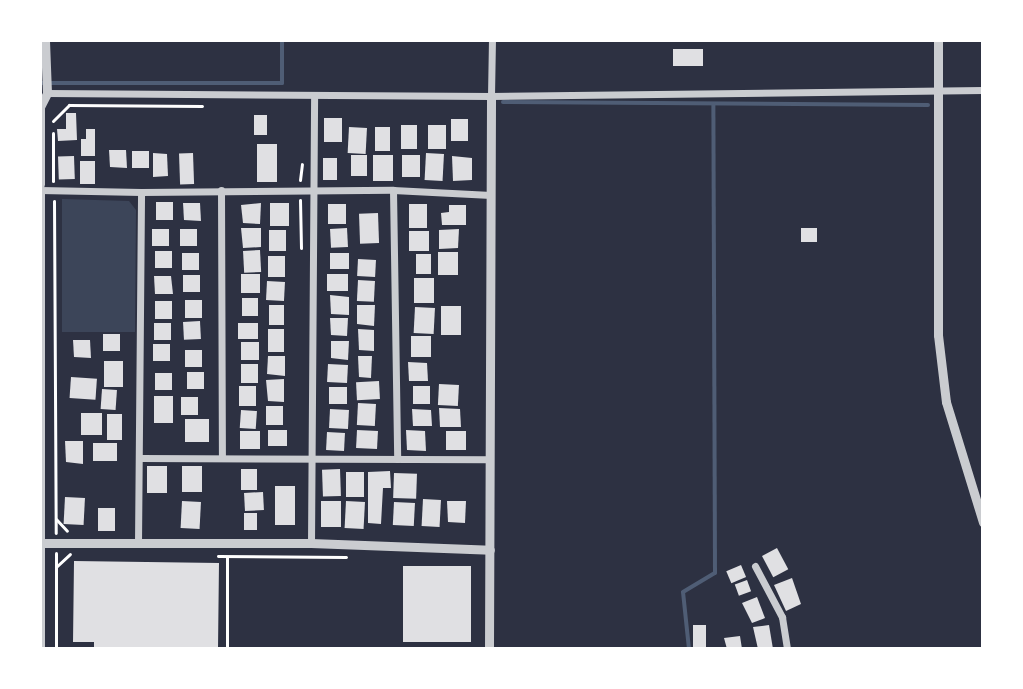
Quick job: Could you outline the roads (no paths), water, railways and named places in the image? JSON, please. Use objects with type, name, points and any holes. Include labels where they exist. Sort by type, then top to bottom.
[{"type":"street","points":[[40,649],[40,107],[47,77],[45,40]]},
{"type":"street","points":[[489,649],[492,40]]},
{"type":"street","points":[[938,40],[938,335],[946,402],[983,522]]},
{"type":"street","points":[[45,92],[491,96],[983,90]]},
{"type":"street","points":[[311,543],[314,95]]},
{"type":"street","points":[[40,188],[141,192],[393,190],[491,195]]},
{"type":"street","points":[[221,190],[222,458]]},
{"type":"street","points":[[393,190],[397,459]]},
{"type":"street","points":[[138,543],[141,192]]},
{"type":"street","points":[[140,458],[490,459]]},
{"type":"street","points":[[41,543],[311,543],[490,550]]},
{"type":"street","points":[[755,566],[782,617],[787,649]]},
{"type":"waterway","points":[[40,83],[282,83],[282,40]]},
{"type":"waterway","points":[[503,102],[928,105]]},
{"type":"waterway","points":[[689,649],[683,592],[715,573],[713,104]]}]
